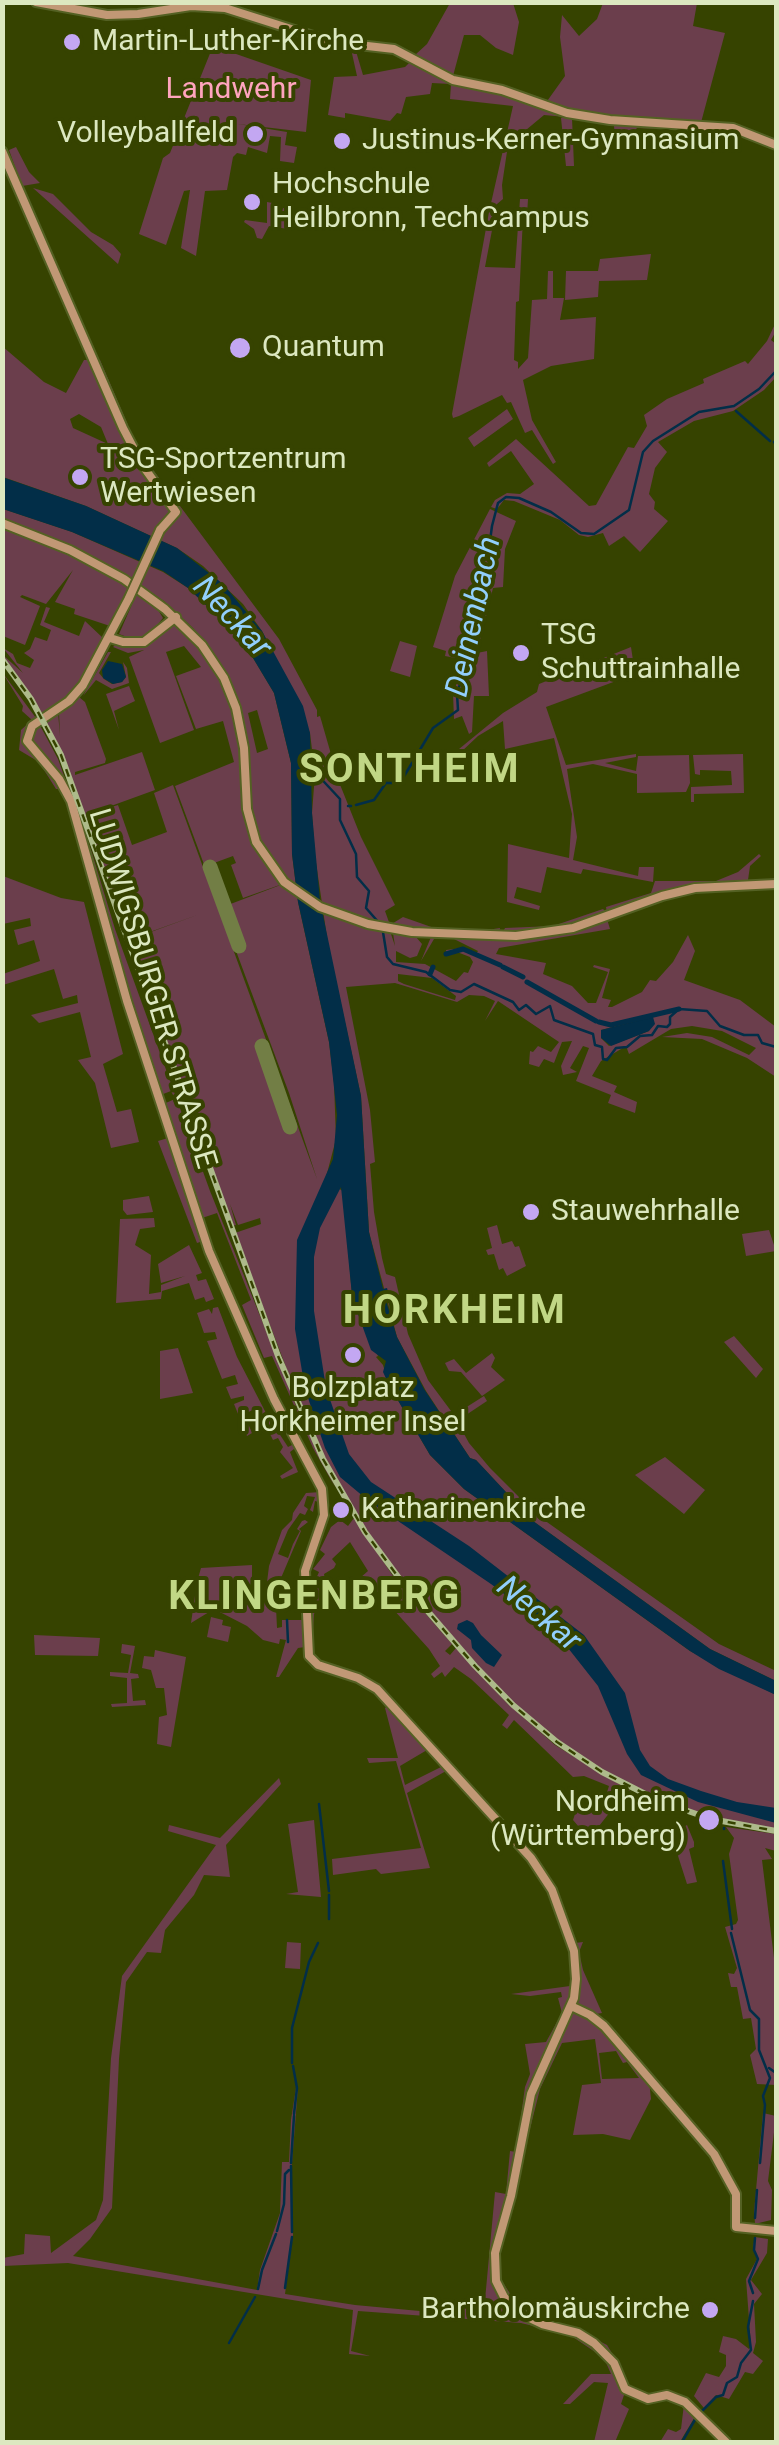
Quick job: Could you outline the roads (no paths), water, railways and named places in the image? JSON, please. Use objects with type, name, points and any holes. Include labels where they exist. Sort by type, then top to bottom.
[{"type":"main road","points":[[36,2],[107,15],[191,6],[230,9],[332,42],[394,49],[453,80],[502,90],[567,113],[610,120],[733,128],[776,145]]},
{"type":"main road","points":[[2,152],[136,454],[175,510]]},
{"type":"main road","points":[[166,498],[166,515],[117,639],[150,640],[171,614]]},
{"type":"main road","points":[[166,515],[175,510]]},
{"type":"main road","points":[[160,530],[175,510]]},
{"type":"main road","points":[[2,522],[108,570],[171,614],[214,661],[232,698],[242,738],[246,801],[254,836],[265,859],[284,882],[313,904],[394,929],[485,937],[543,934],[593,922],[671,893],[733,884],[776,884]]},
{"type":"main road","name":"LUDWIGSBURGER STRASSE","points":[[117,639],[105,647],[69,701],[32,726],[27,735],[28,745],[63,784],[80,825],[127,1001],[197,1219],[254,1357],[322,1488],[324,1515],[305,1572],[310,1659],[368,1683],[381,1693],[531,1858],[548,1881],[574,1951],[576,1979],[572,2006]]},
{"type":"main road","points":[[726,2442],[676,2397],[648,2398],[622,2386],[614,2362],[587,2337],[534,2321],[510,2306],[496,2281],[496,2253],[535,2082],[572,2006],[598,2020],[714,2154],[735,2190],[737,2227],[776,2231]]},
{"type":"main road","points":[[566,2020],[582,2011]]},
{"type":"water","name":"Neckar","points":[[2,477],[86,506],[177,548],[223,584],[262,631],[303,706],[310,733],[320,901],[361,1096],[369,1232],[383,1289],[387,1288],[390,1299],[386,1301],[397,1337],[424,1389],[470,1458],[533,1521],[710,1649],[776,1681],[776,1695],[690,1651],[464,1489],[430,1455],[389,1385],[383,1372],[386,1361],[371,1350],[358,1314],[352,1295],[341,1187],[320,1228],[314,1257],[314,1311],[326,1388],[349,1454],[371,1482],[469,1546],[584,1635],[625,1693],[640,1750],[650,1766],[668,1779],[701,1791],[776,1808],[776,1823],[698,1802],[641,1775],[627,1754],[598,1686],[557,1634],[340,1477],[325,1448],[305,1389],[295,1329],[297,1240],[333,1159],[337,1115],[329,1042],[298,902],[292,854],[291,763],[274,693],[228,626],[188,588],[163,571],[72,532],[3,509]]},
{"type":"water","points":[[108,661],[122,664],[126,677],[122,682],[113,684],[103,678],[102,670]]},
{"type":"water","points":[[653,1017],[655,1024],[649,1031],[611,1046],[601,1038],[601,1030]]},
{"type":"water","points":[[467,1620],[502,1655],[494,1667],[457,1629],[458,1624]]},
{"type":"waterway","name":"Deinenbach","points":[[356,805],[374,800],[386,783],[400,783],[433,728],[458,710],[457,694],[470,650],[472,619],[480,608],[481,586],[491,563],[488,556],[498,503],[506,497],[519,498],[551,512],[581,533],[594,534],[629,510],[643,452],[653,441],[699,412],[734,406],[776,371]]},
{"type":"waterway","points":[[736,411],[770,441]]},
{"type":"waterway","points":[[313,770],[340,799],[340,820],[356,854],[357,877],[369,891],[366,908],[380,924]]},
{"type":"waterway","points":[[383,932],[387,957],[393,964],[426,972],[450,990],[461,992],[474,984],[513,1002],[519,1010],[526,1005],[536,1014],[550,1006],[554,1020],[593,1034],[595,1045],[602,1047],[603,1059],[640,1036],[652,1035],[658,1026],[667,1027],[670,1017],[679,1009],[707,1011],[720,1026],[744,1035],[758,1035],[762,1043],[776,1047]]},
{"type":"waterway","points":[[446,954],[463,949],[500,965]]},
{"type":"waterway","points":[[430,974],[433,967]]},
{"type":"waterway","points":[[503,967],[523,977]]},
{"type":"waterway","points":[[527,982],[596,1021]]},
{"type":"waterway","points":[[599,1022],[611,1025],[679,1009]]},
{"type":"waterway","points":[[287,1620],[288,1642]]},
{"type":"waterway","points":[[319,1804],[329,1891]]},
{"type":"waterway","points":[[723,1861],[732,1929]]},
{"type":"waterway","points":[[329,1895],[329,1919]]},
{"type":"waterway","points":[[731,1933],[750,2010],[759,2019],[759,2050],[770,2078],[763,2096],[760,2163]]},
{"type":"waterway","points":[[292,2063],[292,2028],[309,1962],[318,1943]]},
{"type":"waterway","points":[[293,2066],[297,2088],[294,2114]]},
{"type":"waterway","points":[[769,2068],[776,2073]]},
{"type":"waterway","points":[[291,2163],[294,2116]]},
{"type":"waterway","points":[[291,2166],[292,2232]]},
{"type":"waterway","points":[[277,2231],[284,2204],[285,2174],[289,2170]]},
{"type":"waterway","points":[[755,2218],[757,2190]]},
{"type":"waterway","points":[[258,2289],[276,2234]]},
{"type":"waterway","points":[[285,2288],[292,2237]]},
{"type":"waterway","points":[[753,2293],[749,2281],[758,2259],[755,2238]]},
{"type":"waterway","points":[[229,2343],[255,2297]]},
{"type":"waterway","points":[[701,2412],[723,2395],[751,2350],[748,2327],[753,2301]]},
{"type":"waterway","points":[[682,2442],[696,2418]]},
{"type":"railway","points":[[2,659],[31,699],[61,755],[278,1356],[323,1459],[365,1532],[475,1666],[557,1742],[602,1772],[659,1801],[711,1819],[776,1831]]},
{"type":"place","name":"Martin-Luther-Kirche","points":[[72,42]]},
{"type":"place","name":"Volleyballfeld","points":[[255,134]]},
{"type":"place","name":"Justinus-Kerner-Gymnasium","points":[[342,141]]},
{"type":"place","name":"Hochschule Heilbronn, TechCampus","points":[[252,202]]},
{"type":"place","name":"Quantum","points":[[240,348]]},
{"type":"place","name":"TSG-Sportzentrum Wertwiesen","points":[[80,477]]},
{"type":"place","name":"TSG Schuttrainhalle","points":[[521,653]]},
{"type":"place","name":"Stauwehrhalle","points":[[531,1212]]},
{"type":"place","name":"Bolzplatz Horkheimer Insel","points":[[353,1355]]},
{"type":"place","name":"Katharinenkirche","points":[[341,1510]]},
{"type":"place","name":"Nordheim (Württemberg)","points":[[709,1820]]},
{"type":"place","name":"Bartholomäuskirche","points":[[710,2310]]},
{"type":"district","name":"SONTHEIM","points":[[410,772]]},
{"type":"district","name":"HORKHEIM","points":[[455,1313]]},
{"type":"district","name":"KLINGENBERG","points":[[315,1599]]},
{"type":"park label","name":"Landwehr","points":[[231,90]]}]
